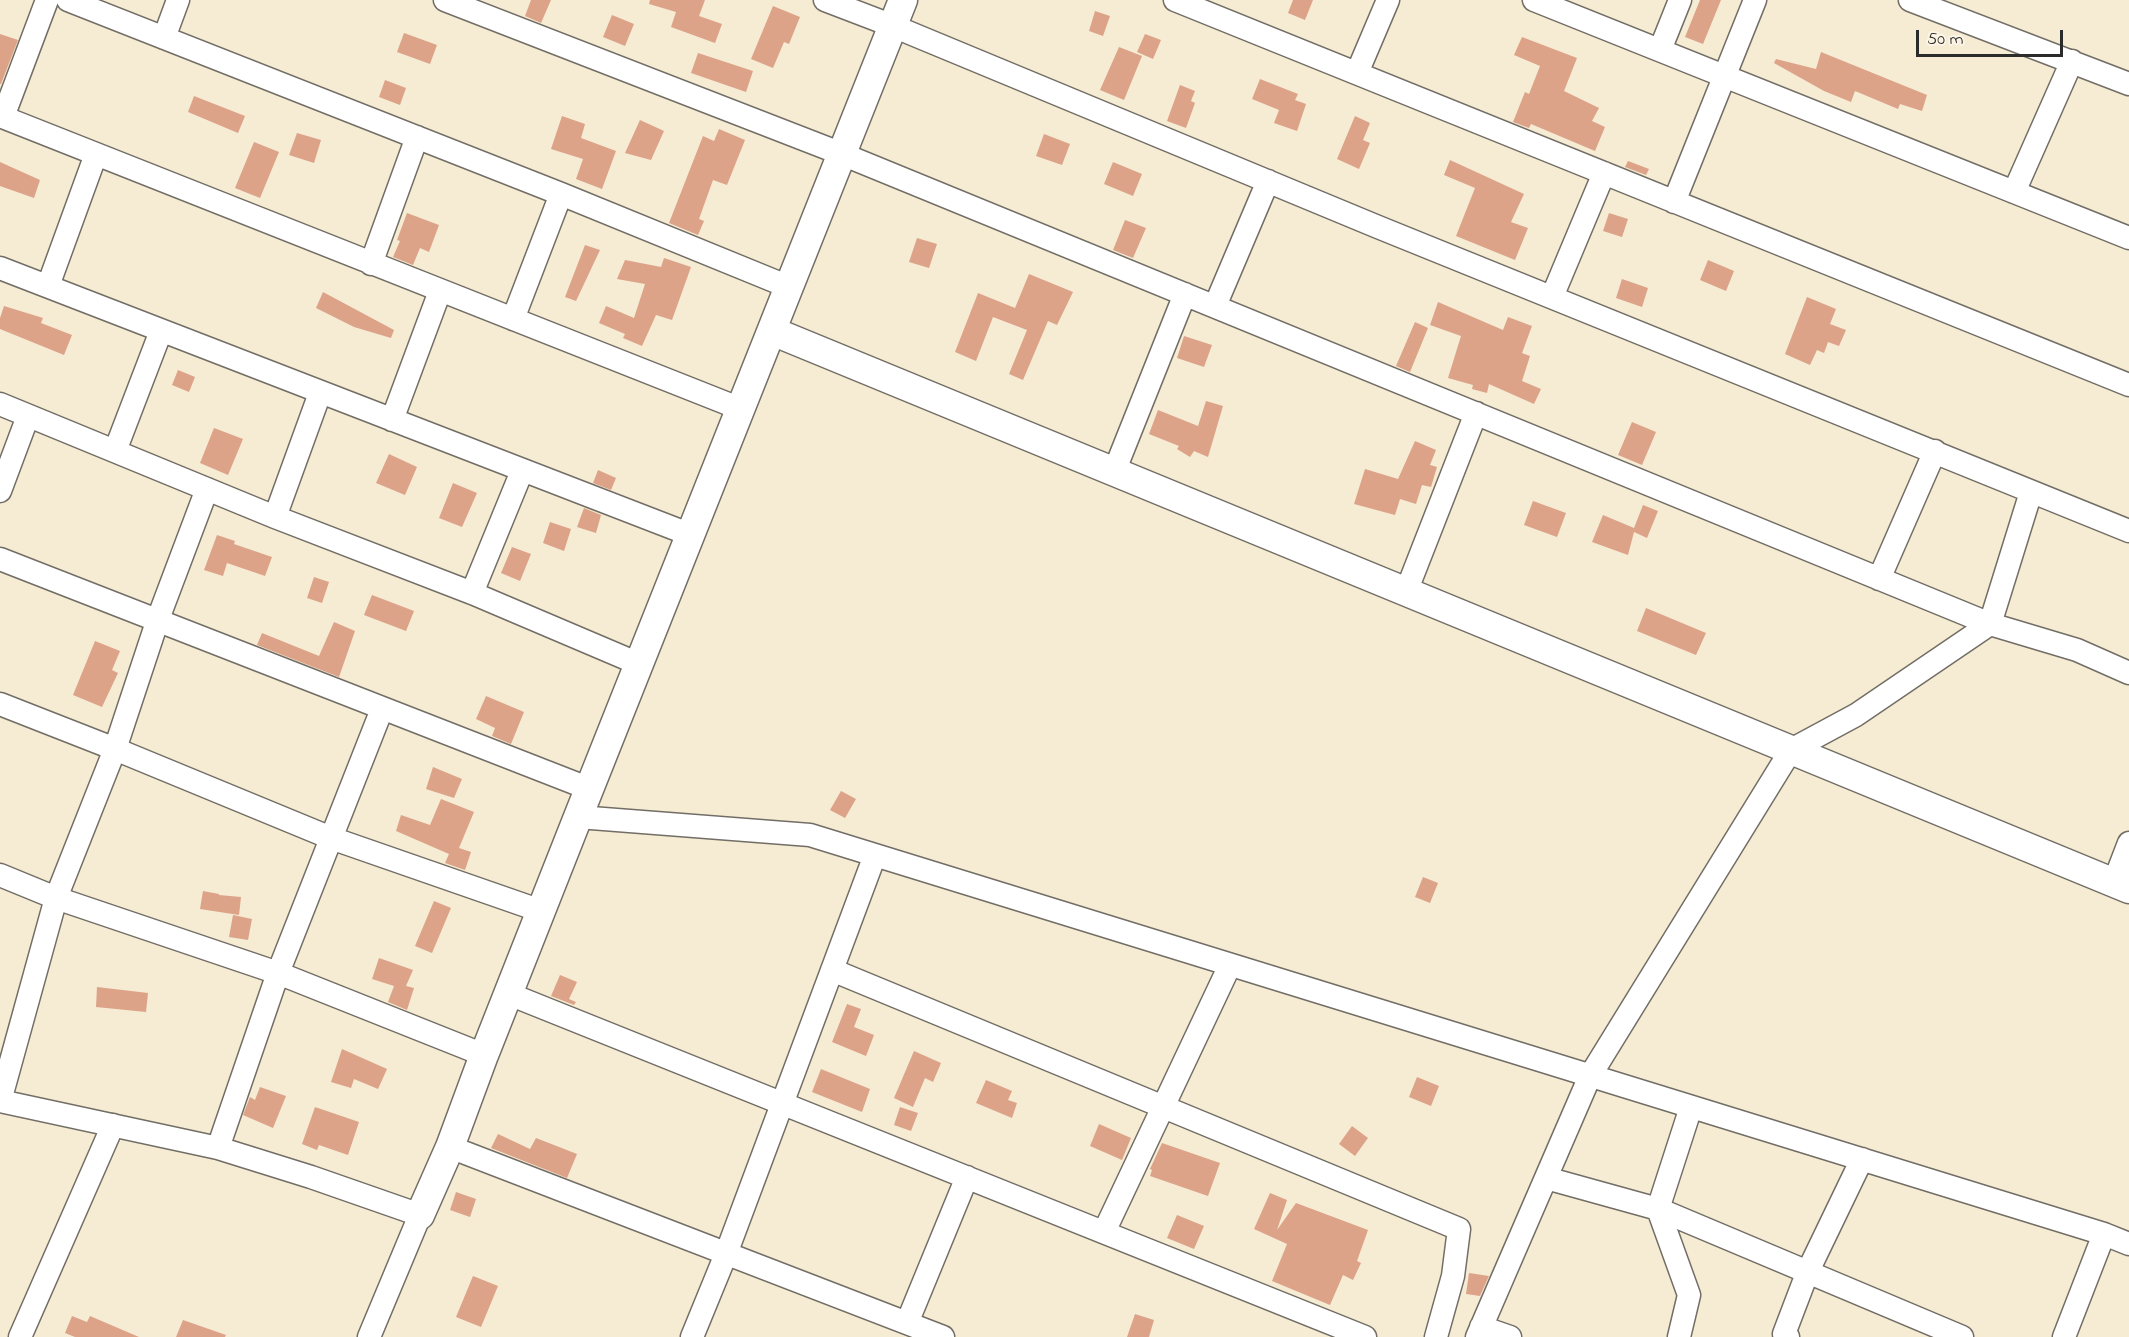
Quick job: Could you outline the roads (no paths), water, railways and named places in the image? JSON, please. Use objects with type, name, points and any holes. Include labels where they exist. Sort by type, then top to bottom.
[{"type":"street","points":[[47,0],[2,116],[741,409]]},
{"type":"street","points":[[68,0],[561,194],[789,287]]},
{"type":"street","points":[[164,38],[178,0]]},
{"type":"street","points":[[445,0],[474,5],[1990,624],[2077,650],[2129,673]]},
{"type":"street","points":[[825,0],[898,13],[1268,181],[2129,531]]},
{"type":"street","points":[[1175,0],[2129,385]]},
{"type":"street","points":[[1357,73],[1388,0]]},
{"type":"street","points":[[1534,0],[2129,238]]},
{"type":"street","points":[[1660,51],[1680,0]]},
{"type":"street","points":[[1674,202],[1755,0]]},
{"type":"street","points":[[1910,0],[2129,84]]},
{"type":"street","points":[[369,1337],[450,1147],[484,1055],[898,13]]},
{"type":"street","points":[[2014,192],[2072,61]]},
{"type":"street","points":[[371,264],[417,137]]},
{"type":"street","points":[[48,286],[96,154]]},
{"type":"street","points":[[1552,297],[1604,173]]},
{"type":"street","points":[[1215,306],[1268,181]]},
{"type":"street","points":[[513,319],[561,194]]},
{"type":"street","points":[[0,268],[691,535]]},
{"type":"street","points":[[392,420],[440,291]]},
{"type":"street","points":[[1114,472],[1185,294]]},
{"type":"street","points":[[115,452],[162,330]]},
{"type":"street","points":[[772,331],[2121,886],[2129,843]]},
{"type":"street","points":[[275,517],[320,393]]},
{"type":"street","points":[[0,404],[275,517],[472,593],[639,664]]},
{"type":"street","points":[[1406,592],[1476,413]]},
{"type":"street","points":[[0,491],[28,416]]},
{"type":"street","points":[[1879,579],[1935,451]]},
{"type":"street","points":[[472,593],[522,471]]},
{"type":"street","points":[[207,489],[158,618],[115,749],[56,898],[0,1101],[218,1148],[420,1215]]},
{"type":"street","points":[[1510,1337],[1479,1332],[1590,1076],[1791,750],[1856,715],[1990,624],[2031,492]]},
{"type":"street","points":[[0,559],[158,618],[382,709],[590,789]]},
{"type":"street","points":[[0,704],[331,837],[541,911]]},
{"type":"street","points":[[218,1148],[278,973],[382,709]]},
{"type":"street","points":[[578,818],[810,835],[2104,1234],[2129,1244]]},
{"type":"street","points":[[692,1337],[726,1254],[875,855]]},
{"type":"street","points":[[0,875],[56,898],[278,973],[484,1055]]},
{"type":"street","points":[[1104,1232],[1230,965]]},
{"type":"street","points":[[832,970],[1460,1229],[1453,1276],[1436,1337]]},
{"type":"street","points":[[509,994],[1365,1337]]},
{"type":"street","points":[[1679,1337],[1689,1295],[1658,1209],[1692,1107]]},
{"type":"street","points":[[20,1337],[113,1125]]},
{"type":"street","points":[[450,1147],[943,1337]]},
{"type":"street","points":[[1788,1337],[1784,1334],[1808,1271],[1862,1159]]},
{"type":"street","points":[[907,1323],[967,1177]]},
{"type":"street","points":[[1545,1178],[1658,1209],[1962,1337]]},
{"type":"street","points":[[2064,1337],[2104,1234]]}]
